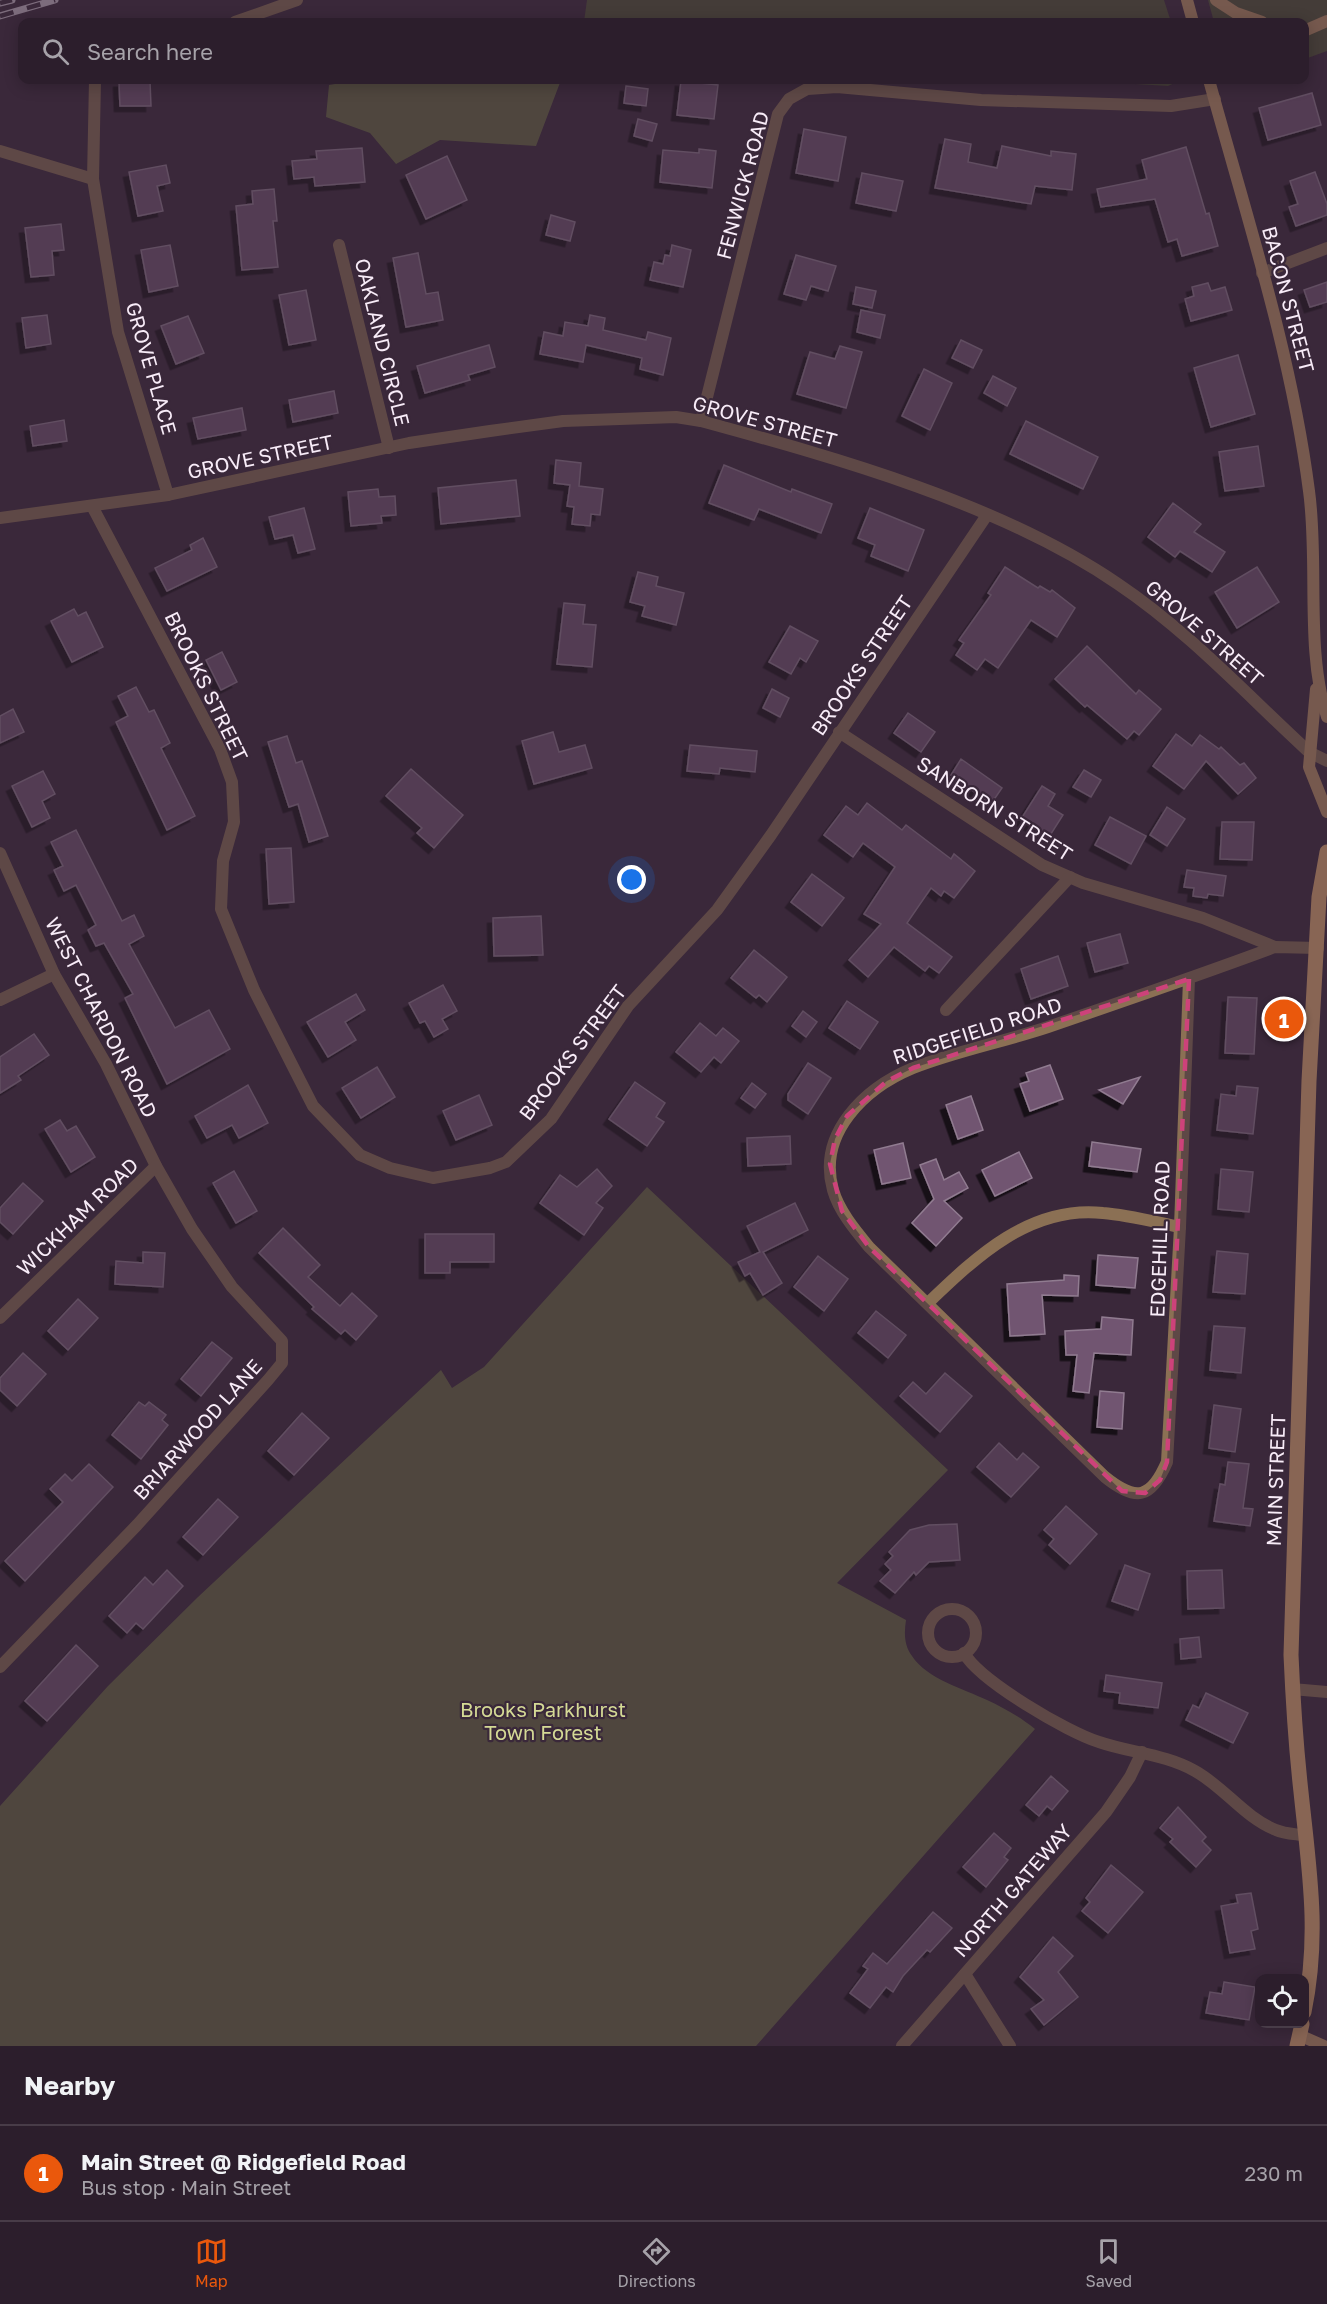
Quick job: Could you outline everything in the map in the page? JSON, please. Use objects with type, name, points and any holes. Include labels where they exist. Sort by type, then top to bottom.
[{"type":"main road","points":[[1187,0],[1193,18]]},
{"type":"main road","points":[[1216,0],[1236,13],[1250,18]]},
{"type":"main road","points":[[1309,28],[1327,21]]},
{"type":"main road","name":"BACON STREET","points":[[1210,84],[1288,370],[1310,493],[1317,676],[1309,752],[1312,775],[1327,813]]},
{"type":"main road","name":"BACON STREET","points":[[1317,676],[1327,717]]},
{"type":"main road","name":"MAIN STREET","points":[[1309,1980],[1314,1940],[1312,1884],[1295,1736],[1292,1689],[1294,1524],[1306,1165],[1323,942],[1320,884],[1327,852]]},
{"type":"main road","points":[[1299,2035],[1324,2046]]},
{"type":"street","points":[[246,18],[297,0]]},
{"type":"street","name":"GROVE PLACE","points":[[95,84],[93,179],[118,332],[168,495]]},
{"type":"street","name":"FENWICK ROAD","points":[[701,421],[778,114],[789,99],[807,89],[837,87],[981,100],[1171,106],[1215,99]]},
{"type":"street","points":[[0,151],[93,179]]},
{"type":"street","name":"OAKLAND CIRCLE","points":[[339,245],[389,448]]},
{"type":"street","points":[[1262,273],[1327,248]]},
{"type":"street","name":"GROVE STREET","points":[[0,518],[168,495],[389,448],[563,421],[676,417],[701,421],[880,474],[987,515],[1075,557],[1133,594],[1184,636],[1309,752],[1327,761]]},
{"type":"street","name":"BROOKS STREET","points":[[92,506],[220,749],[232,782],[234,822],[223,861],[221,909],[235,948],[313,1106],[360,1155],[390,1168],[433,1178],[490,1168],[506,1162],[551,1119],[628,1006],[722,903],[771,836],[987,515]]},
{"type":"street","name":"SANBORN STREET","points":[[839,732],[1028,857],[1102,889],[1194,915],[1275,947]]},
{"type":"street","name":"WEST CHARDON ROAD","points":[[0,853],[54,974],[106,1064],[156,1166]]},
{"type":"street","points":[[946,1010],[1070,877]]},
{"type":"street","name":"RIDGEFIELD ROAD","points":[[1145,1493],[1134,1494],[1122,1491],[1105,1477],[869,1247],[842,1211],[833,1192],[830,1164],[838,1131],[867,1094],[913,1068],[1022,1036],[1275,947],[1323,942]]},
{"type":"street","points":[[0,1000],[54,974]]},
{"type":"street","name":"EDGEHILL ROAD","points":[[1145,1493],[1160,1480],[1167,1462],[1180,1227],[1189,979]]},
{"type":"street","name":"WICKHAM ROAD","points":[[0,1318],[156,1166]]},
{"type":"street","name":"BRIARWOOD LANE","points":[[0,1666],[182,1477],[282,1363],[282,1341],[232,1287],[211,1258],[156,1166]]},
{"type":"street","points":[[928,1303],[980,1254],[1034,1223],[1070,1214],[1102,1212],[1180,1227]]},
{"type":"street","points":[[964,1653],[972,1666],[990,1681],[1063,1727],[1098,1742],[1165,1758],[1196,1772],[1270,1828],[1307,1836]]},
{"type":"street","points":[[1292,1689],[1327,1692]]},
{"type":"street","name":"NORTH GATEWAY","points":[[902,2046],[1106,1812],[1126,1783],[1142,1752]]},
{"type":"street","points":[[965,1974],[1010,2046]]},
{"type":"highlighted area","points":[[1189,979],[1167,1462],[1160,1480],[1145,1493],[1122,1491],[869,1247],[842,1211],[830,1164],[835,1139],[847,1116],[887,1081],[913,1068]]},
{"type":"green space","points":[[587,0],[1164,0],[1170,18],[585,18]]},
{"type":"green space","points":[[1208,0],[1327,0],[1327,51],[1309,58],[1309,18],[1213,18]]},
{"type":"green space","points":[[559,84],[536,146],[440,140],[396,164],[370,133],[326,117],[329,85]]},
{"type":"green space","points":[[1135,84],[1172,84],[1168,86]]},
{"type":"green space","name":"Brooks Parkhurst Town Forest","points":[[647,1187],[948,1470],[837,1583],[906,1620],[907,1648],[927,1671],[1000,1706],[1035,1729],[756,2046],[0,2046],[0,1806],[108,1686],[198,1597],[441,1370],[452,1388],[484,1367]]},
{"type":"building","points":[[119,84],[150,84],[151,106],[120,106]]},
{"type":"building","points":[[681,84],[718,85],[714,119],[677,115]]},
{"type":"building","points":[[626,86],[648,89],[646,106],[624,103]]},
{"type":"building","points":[[1312,93],[1321,125],[1268,140],[1259,108]]},
{"type":"building","points":[[638,119],[657,124],[652,141],[634,136]]},
{"type":"building","points":[[804,129],[846,137],[838,181],[796,173]]},
{"type":"building","points":[[945,139],[971,144],[968,162],[997,168],[1002,146],[1051,156],[1051,151],[1076,154],[1072,190],[1035,186],[1031,204],[935,188]]},
{"type":"building","points":[[1186,147],[1218,246],[1182,256],[1177,239],[1168,242],[1155,199],[1101,207],[1097,189],[1147,179],[1142,160]]},
{"type":"building","points":[[362,148],[365,182],[315,186],[314,177],[294,179],[292,161],[317,159],[316,151]]},
{"type":"building","points":[[699,149],[716,151],[712,188],[660,182],[663,150],[699,153]]},
{"type":"building","points":[[447,156],[467,200],[426,219],[406,175]]},
{"type":"building","points":[[166,165],[170,183],[157,186],[163,211],[138,216],[129,172]]},
{"type":"building","points":[[1315,172],[1327,204],[1327,215],[1296,226],[1289,207],[1298,204],[1290,181]]},
{"type":"building","points":[[862,173],[903,181],[896,211],[856,203]]},
{"type":"building","points":[[274,189],[277,221],[273,221],[278,267],[242,270],[236,206],[253,204],[252,191]]},
{"type":"building","points":[[551,215],[575,222],[570,241],[546,235]]},
{"type":"building","points":[[61,224],[64,250],[52,251],[54,275],[31,277],[25,228]]},
{"type":"building","points":[[170,245],[178,286],[149,292],[141,250]]},
{"type":"building","points":[[672,245],[691,250],[683,287],[650,280],[654,262],[663,264],[665,255],[670,256]]},
{"type":"building","points":[[418,253],[426,294],[438,292],[443,320],[406,327],[393,258]]},
{"type":"building","points":[[796,255],[836,266],[828,291],[811,286],[806,300],[784,294]]},
{"type":"building","points":[[1327,282],[1327,302],[1310,307],[1304,290]]},
{"type":"building","points":[[1208,283],[1211,291],[1225,287],[1232,310],[1191,321],[1185,299],[1194,296],[1192,287]]},
{"type":"building","points":[[856,287],[876,291],[872,308],[853,304]]},
{"type":"building","points":[[306,290],[316,340],[289,345],[279,295]]},
{"type":"building","points":[[861,310],[885,315],[880,338],[857,332]]},
{"type":"building","points":[[47,315],[51,344],[26,348],[22,318]]},
{"type":"building","points":[[590,315],[605,318],[603,330],[646,340],[648,332],[671,338],[663,375],[640,369],[642,358],[586,345],[583,362],[540,354],[544,332],[563,336],[565,322],[588,326]]},
{"type":"building","points":[[188,316],[204,353],[176,364],[161,326]]},
{"type":"building","points":[[961,340],[982,350],[973,368],[952,358]]},
{"type":"building","points":[[489,345],[495,367],[468,375],[470,380],[425,393],[417,366]]},
{"type":"building","points":[[840,346],[862,352],[846,408],[797,394],[810,352],[835,359]]},
{"type":"building","points":[[1238,355],[1255,414],[1211,427],[1194,368]]},
{"type":"building","points":[[924,369],[952,383],[930,430],[902,416]]},
{"type":"building","points":[[993,376],[1016,388],[1007,406],[984,393]]},
{"type":"building","points":[[334,391],[338,413],[293,422],[289,400]]},
{"type":"building","points":[[242,408],[246,430],[198,439],[193,418]]},
{"type":"building","points":[[64,420],[67,441],[33,446],[30,426]]},
{"type":"building","points":[[1026,421],[1098,457],[1083,489],[1010,454]]},
{"type":"building","points":[[1258,446],[1264,486],[1225,491],[1219,452]]},
{"type":"building","points":[[556,460],[581,463],[579,486],[603,489],[600,515],[591,514],[590,526],[572,524],[574,507],[567,506],[570,485],[554,483]]},
{"type":"building","points":[[724,465],[791,492],[792,489],[832,504],[821,533],[759,509],[754,520],[709,503]]},
{"type":"building","points":[[516,480],[520,516],[441,524],[438,488]]},
{"type":"building","points":[[378,489],[379,497],[395,496],[396,515],[381,516],[382,523],[351,526],[348,492]]},
{"type":"building","points":[[1173,503],[1201,524],[1194,532],[1225,552],[1212,572],[1180,551],[1175,557],[1148,537]]},
{"type":"building","points":[[304,508],[315,549],[298,553],[293,535],[275,539],[269,517]]},
{"type":"building","points":[[870,508],[924,530],[908,571],[871,556],[875,545],[858,538]]},
{"type":"building","points":[[203,538],[217,567],[167,591],[155,568],[192,550],[190,545]]},
{"type":"building","points":[[1005,567],[1038,588],[1040,586],[1050,592],[1052,590],[1075,608],[1057,637],[1031,620],[998,668],[985,659],[977,670],[956,655],[964,643],[959,640],[991,595],[988,593]]},
{"type":"building","points":[[1257,567],[1279,602],[1237,628],[1215,592]]},
{"type":"building","points":[[638,572],[658,577],[656,586],[684,593],[676,625],[642,616],[645,606],[630,602]]},
{"type":"building","points":[[564,603],[585,605],[583,624],[596,625],[592,667],[557,664]]},
{"type":"building","points":[[74,609],[78,616],[86,612],[103,647],[72,662],[51,621]]},
{"type":"building","points":[[790,626],[818,641],[806,662],[800,658],[791,674],[769,662]]},
{"type":"building","points":[[1087,646],[1136,694],[1139,690],[1161,709],[1139,735],[1134,731],[1127,739],[1087,705],[1085,707],[1055,679]]},
{"type":"building","points":[[222,652],[237,682],[221,690],[206,660]]},
{"type":"building","points":[[136,687],[149,712],[154,710],[170,743],[161,748],[195,816],[167,830],[116,722],[128,716],[118,696]]},
{"type":"building","points":[[772,689],[789,698],[780,717],[763,708]]},
{"type":"building","points":[[13,709],[24,732],[0,743],[0,716]]},
{"type":"building","points":[[908,713],[935,732],[921,752],[894,733]]},
{"type":"building","points":[[553,732],[559,752],[585,745],[592,768],[534,784],[522,741]]},
{"type":"building","points":[[1176,734],[1192,746],[1200,735],[1219,749],[1221,747],[1240,765],[1244,763],[1256,778],[1238,794],[1206,761],[1184,789],[1153,766]]},
{"type":"building","points":[[287,736],[296,763],[302,761],[328,836],[309,842],[298,804],[289,807],[268,742]]},
{"type":"building","points":[[690,745],[757,751],[755,772],[720,768],[719,774],[687,771]]},
{"type":"building","points":[[961,759],[1002,788],[991,804],[951,775]]},
{"type":"building","points":[[411,769],[463,815],[434,848],[417,833],[422,828],[386,796]]},
{"type":"building","points":[[1084,770],[1101,780],[1091,797],[1073,787]]},
{"type":"building","points":[[43,771],[55,794],[42,801],[50,818],[32,827],[12,786]]},
{"type":"building","points":[[1042,786],[1055,794],[1048,806],[1063,815],[1049,837],[1021,819]]},
{"type":"building","points":[[867,803],[902,830],[906,825],[951,859],[954,854],[975,871],[954,898],[944,891],[941,896],[931,888],[907,923],[952,957],[939,973],[929,966],[925,971],[894,947],[868,977],[849,960],[881,924],[864,914],[895,867],[863,843],[853,857],[824,835],[846,806],[858,815]]},
{"type":"building","points":[[1167,807],[1185,819],[1167,846],[1150,835]]},
{"type":"building","points":[[1110,817],[1146,836],[1131,864],[1095,845]]},
{"type":"building","points":[[1222,822],[1254,822],[1252,860],[1220,859]]},
{"type":"building","points":[[76,830],[122,921],[134,915],[144,936],[129,944],[175,1028],[209,1010],[230,1049],[167,1084],[125,998],[133,994],[104,943],[96,946],[88,930],[96,925],[76,885],[64,891],[54,870],[63,866],[51,842]]},
{"type":"building","points":[[291,848],[294,902],[269,904],[266,849]]},
{"type":"building","points":[[1187,870],[1226,876],[1223,896],[1208,894],[1207,898],[1193,896],[1194,888],[1184,887]]},
{"type":"building","points":[[812,874],[844,898],[822,926],[791,902]]},
{"type":"building","points":[[541,916],[543,955],[494,956],[493,918]]},
{"type":"building","points":[[1120,934],[1128,963],[1095,972],[1087,943]]},
{"type":"building","points":[[754,950],[787,977],[767,1002],[759,995],[756,998],[731,978]]},
{"type":"building","points":[[1058,956],[1068,986],[1031,999],[1021,969]]},
{"type":"building","points":[[443,985],[457,1011],[442,1019],[448,1029],[434,1037],[425,1021],[420,1023],[409,1003]]},
{"type":"building","points":[[356,994],[365,1010],[345,1022],[356,1040],[328,1057],[307,1022]]},
{"type":"building","points":[[1228,997],[1257,998],[1254,1054],[1225,1053]]},
{"type":"building","points":[[847,1001],[878,1022],[860,1049],[829,1028]]},
{"type":"building","points":[[803,1011],[817,1022],[806,1037],[792,1026]]},
{"type":"building","points":[[700,1023],[716,1036],[723,1028],[739,1041],[721,1063],[714,1057],[701,1072],[676,1052]]},
{"type":"building","points":[[34,1034],[49,1055],[18,1076],[21,1080],[0,1093],[0,1057]]},
{"type":"building","points":[[808,1063],[831,1078],[808,1114],[788,1100],[788,1094]]},
{"type":"building","points":[[1050,1065],[1063,1099],[1030,1111],[1020,1084],[1029,1081],[1026,1073]]},
{"type":"building","points":[[377,1067],[395,1097],[361,1118],[342,1088]]},
{"type":"building","points":[[1140,1077],[1123,1104],[1099,1090]]},
{"type":"building","points":[[635,1082],[665,1103],[656,1117],[664,1122],[647,1146],[609,1119]]},
{"type":"building","points":[[752,1083],[766,1094],[755,1108],[741,1098]]},
{"type":"building","points":[[248,1085],[268,1123],[239,1138],[232,1125],[207,1138],[195,1116]]},
{"type":"building","points":[[1237,1086],[1258,1088],[1253,1134],[1217,1130],[1221,1094],[1236,1096]]},
{"type":"building","points":[[479,1095],[492,1125],[456,1140],[443,1111]]},
{"type":"building","points":[[971,1096],[983,1130],[958,1139],[946,1105]]},
{"type":"building","points":[[60,1120],[67,1131],[76,1126],[95,1157],[71,1172],[45,1129]]},
{"type":"building","points":[[790,1136],[791,1164],[748,1166],[747,1138]]},
{"type":"building","points":[[1092,1142],[1141,1149],[1137,1172],[1089,1166]]},
{"type":"building","points":[[903,1143],[911,1178],[882,1184],[874,1150]]},
{"type":"building","points":[[1019,1152],[1032,1178],[995,1196],[982,1170]]},
{"type":"building","points":[[936,1159],[944,1180],[959,1172],[968,1188],[944,1201],[962,1218],[936,1246],[912,1223],[934,1199],[920,1165]]},
{"type":"building","points":[[597,1169],[612,1186],[596,1203],[603,1208],[584,1235],[540,1203],[560,1175],[577,1187]]},
{"type":"building","points":[[1221,1169],[1253,1172],[1249,1212],[1218,1209]]},
{"type":"building","points":[[234,1171],[257,1211],[236,1223],[213,1183]]},
{"type":"building","points":[[23,1183],[43,1201],[13,1234],[0,1222],[0,1208]]},
{"type":"building","points":[[795,1203],[808,1230],[763,1252],[782,1283],[763,1295],[750,1273],[745,1276],[738,1262],[760,1252],[747,1226]]},
{"type":"building","points":[[283,1228],[320,1265],[308,1277],[340,1306],[352,1293],[377,1316],[356,1340],[345,1330],[341,1334],[312,1309],[314,1307],[259,1253]]},
{"type":"building","points":[[425,1234],[494,1234],[494,1262],[450,1262],[450,1273],[425,1273]]},
{"type":"building","points":[[1217,1251],[1248,1254],[1245,1294],[1213,1292]]},
{"type":"building","points":[[143,1252],[165,1253],[163,1287],[115,1284],[116,1261],[143,1263]]},
{"type":"building","points":[[1098,1255],[1138,1258],[1135,1288],[1096,1285]]},
{"type":"building","points":[[818,1256],[848,1279],[824,1311],[794,1287]]},
{"type":"building","points":[[1064,1275],[1079,1276],[1078,1296],[1042,1295],[1045,1334],[1010,1336],[1007,1284],[1064,1280]]},
{"type":"building","points":[[78,1299],[98,1318],[68,1350],[48,1331]]},
{"type":"building","points":[[876,1311],[906,1335],[888,1358],[858,1333]]},
{"type":"building","points":[[1102,1317],[1133,1320],[1131,1355],[1094,1353],[1089,1393],[1073,1391],[1077,1355],[1066,1355],[1065,1331],[1101,1329]]},
{"type":"building","points":[[1214,1326],[1245,1328],[1241,1373],[1210,1370]]},
{"type":"building","points":[[212,1342],[232,1358],[201,1396],[181,1379]]},
{"type":"building","points":[[23,1353],[46,1374],[17,1406],[0,1390],[0,1378]]},
{"type":"building","points":[[945,1373],[972,1396],[940,1432],[900,1396],[913,1382],[926,1394]]},
{"type":"building","points":[[1100,1391],[1124,1393],[1122,1429],[1097,1427]]},
{"type":"building","points":[[139,1402],[145,1406],[149,1402],[166,1415],[162,1420],[168,1425],[141,1459],[112,1435]]},
{"type":"building","points":[[1214,1405],[1241,1409],[1235,1452],[1209,1448]]},
{"type":"building","points":[[302,1413],[329,1438],[294,1475],[268,1451]]},
{"type":"building","points":[[999,1443],[1017,1460],[1023,1453],[1039,1467],[1011,1497],[977,1467]]},
{"type":"building","points":[[1228,1462],[1249,1464],[1243,1508],[1253,1509],[1250,1526],[1214,1521],[1220,1484],[1225,1485]]},
{"type":"building","points":[[89,1464],[113,1487],[25,1581],[5,1561],[63,1502],[50,1489],[65,1474],[72,1481]]},
{"type":"building","points":[[218,1499],[238,1517],[203,1555],[183,1537]]},
{"type":"building","points":[[1066,1506],[1097,1534],[1070,1564],[1049,1545],[1054,1539],[1044,1530]]},
{"type":"building","points":[[957,1524],[960,1560],[929,1562],[916,1575],[914,1572],[895,1593],[880,1581],[891,1570],[885,1564],[893,1556],[889,1552],[910,1530],[929,1525]]},
{"type":"building","points":[[1125,1565],[1150,1574],[1138,1610],[1112,1601]]},
{"type":"building","points":[[167,1570],[183,1586],[143,1629],[136,1623],[127,1633],[109,1616],[145,1577],[153,1585]]},
{"type":"building","points":[[1222,1570],[1224,1608],[1188,1609],[1187,1571]]},
{"type":"building","points":[[1199,1637],[1201,1657],[1181,1659],[1180,1639]]},
{"type":"building","points":[[76,1645],[98,1666],[47,1721],[25,1701]]},
{"type":"building","points":[[1106,1675],[1162,1683],[1158,1708],[1119,1703],[1120,1693],[1104,1691]]},
{"type":"building","points":[[1206,1693],[1248,1713],[1233,1743],[1186,1720],[1193,1705],[1199,1708]]},
{"type":"building","points":[[1051,1776],[1068,1791],[1052,1810],[1047,1806],[1039,1816],[1026,1805]]},
{"type":"building","points":[[1178,1807],[1206,1837],[1202,1841],[1211,1850],[1196,1867],[1170,1842],[1173,1839],[1160,1828]]},
{"type":"building","points":[[994,1833],[1011,1848],[1004,1857],[1008,1860],[986,1887],[963,1867]]},
{"type":"building","points":[[1111,1865],[1143,1892],[1108,1933],[1082,1911],[1090,1902],[1086,1898]]},
{"type":"building","points":[[1251,1893],[1258,1929],[1251,1931],[1255,1949],[1230,1953],[1221,1906],[1238,1903],[1236,1895]]},
{"type":"building","points":[[933,1912],[952,1928],[903,1976],[893,1992],[886,1987],[870,2008],[850,1993],[868,1969],[863,1966],[873,1953],[887,1964]]},
{"type":"building","points":[[1053,1937],[1073,1956],[1058,1972],[1078,1997],[1044,2025],[1031,2009],[1044,2000],[1020,1977]]},
{"type":"building","points":[[1224,1982],[1255,1987],[1249,2020],[1206,2013],[1210,1992],[1222,1994]]},
{"type":"railway","points":[[0,3],[12,0]]},
{"type":"railway","points":[[0,16],[55,0]]},
{"type":"place","name":"Main Street @ Ridgefield Road","points":[[1284,1019]]}]
